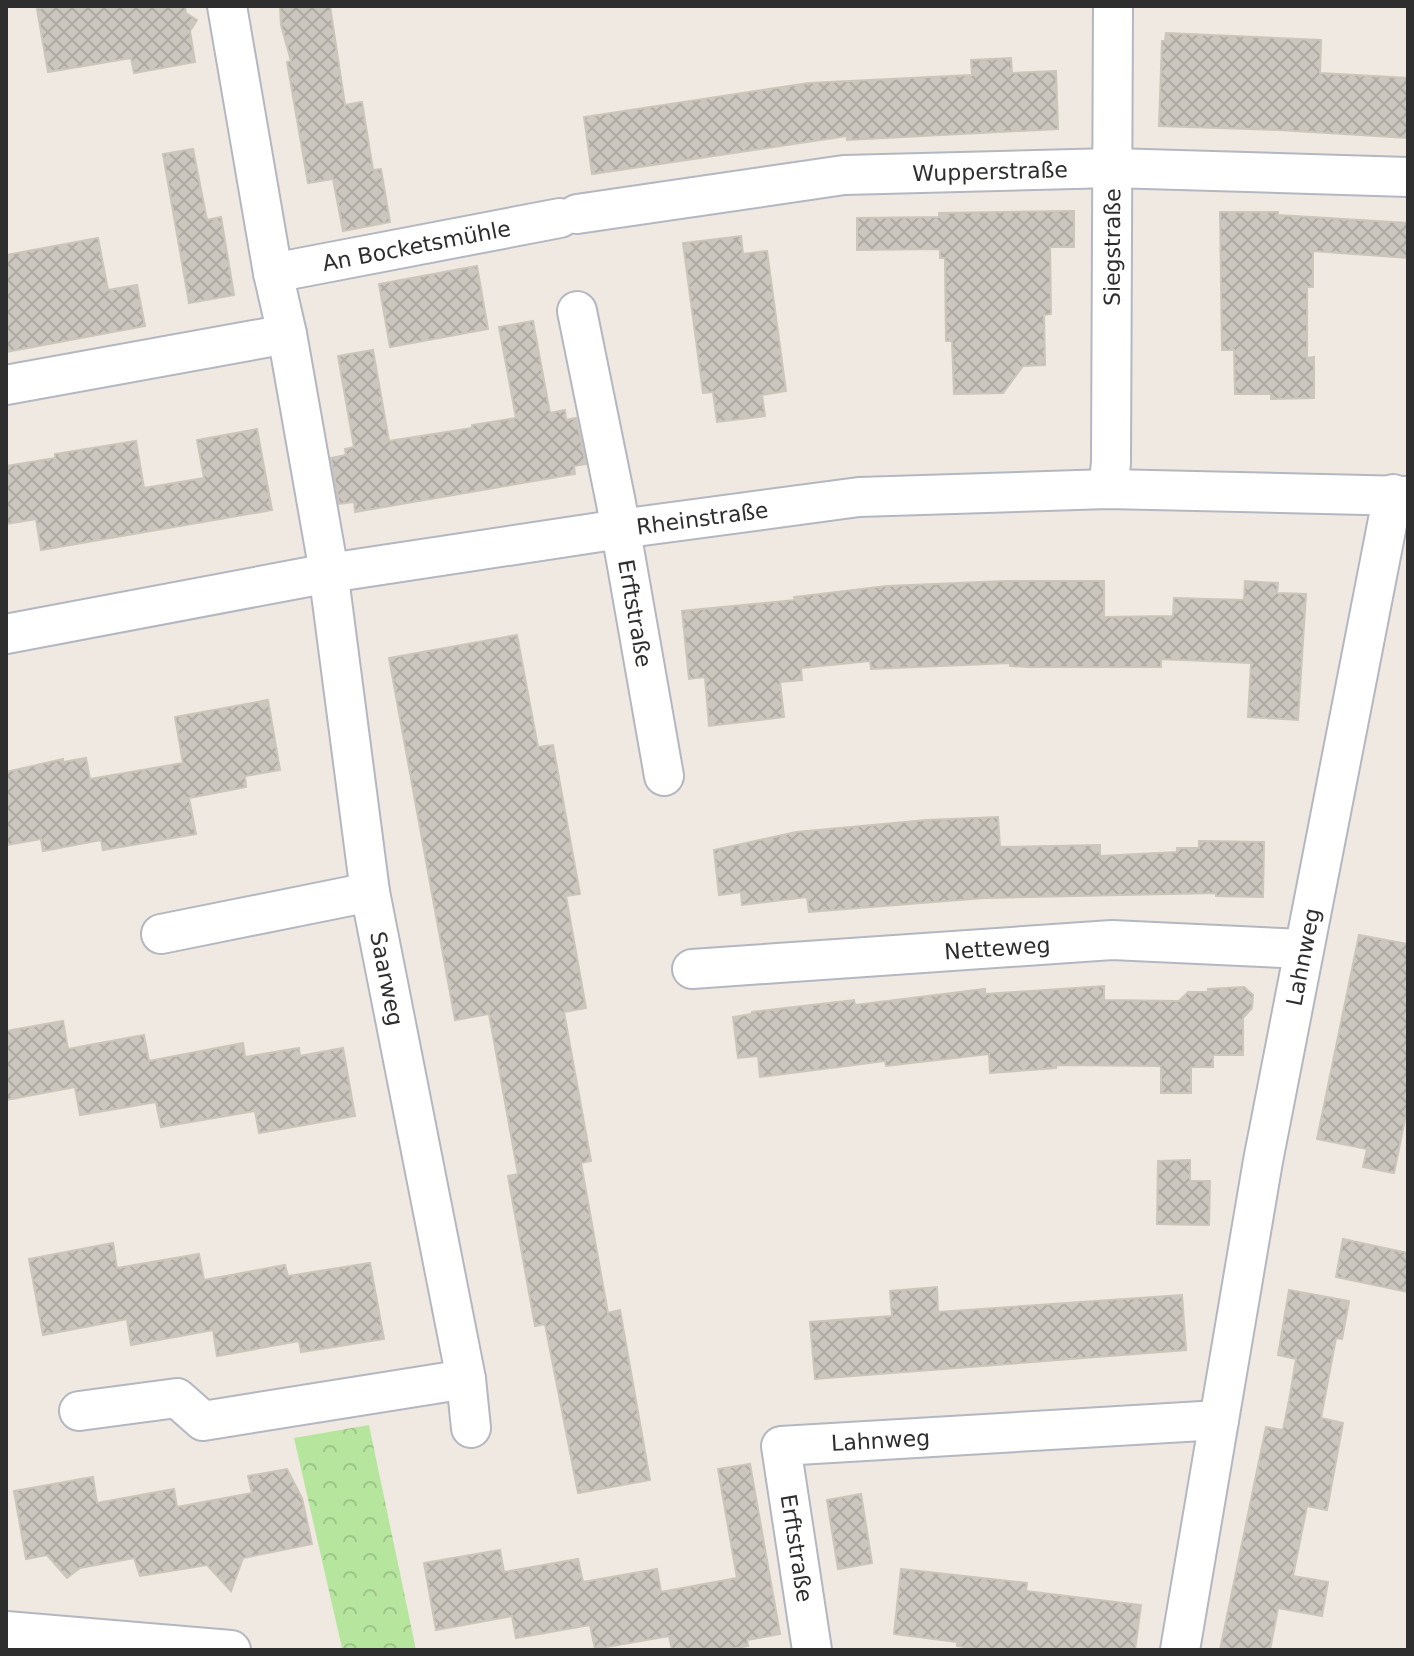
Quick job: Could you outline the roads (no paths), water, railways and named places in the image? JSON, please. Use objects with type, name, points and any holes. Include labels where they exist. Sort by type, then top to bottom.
[{"type":"street","points":[[227,6],[329,573]]},
{"type":"street","name":"Siegstraße","points":[[1108,489],[1111,448],[1113,6]]},
{"type":"street","name":"Wupperstraße","points":[[568,216],[844,175],[1112,168],[1408,177]]},
{"type":"street","name":"An Bocketsmühle","points":[[273,273],[568,216]]},
{"type":"street","name":"Erftstraße","points":[[577,311],[664,776]]},
{"type":"street","points":[[6,385],[287,334]]},
{"type":"street","name":"Rheinstraße","points":[[6,634],[329,573],[859,497],[1108,489],[1401,495]]},
{"type":"street","name":"Lahnweg","points":[[1180,1650],[1263,1161],[1304,949],[1401,495]]},
{"type":"street","name":"Saarweg","points":[[329,573],[370,892],[466,1379],[471,1428]]},
{"type":"street","points":[[161,934],[370,892]]},
{"type":"street","name":"Netteweg","points":[[692,969],[1112,940],[1304,949]]},
{"type":"street","points":[[79,1411],[177,1398],[203,1421],[466,1379]]},
{"type":"street","name":"Lahnweg","points":[[781,1446],[1219,1420]]},
{"type":"street","name":"Erftstraße","points":[[781,1446],[812,1650]]},
{"type":"street","points":[[6,1631],[231,1650]]}]
